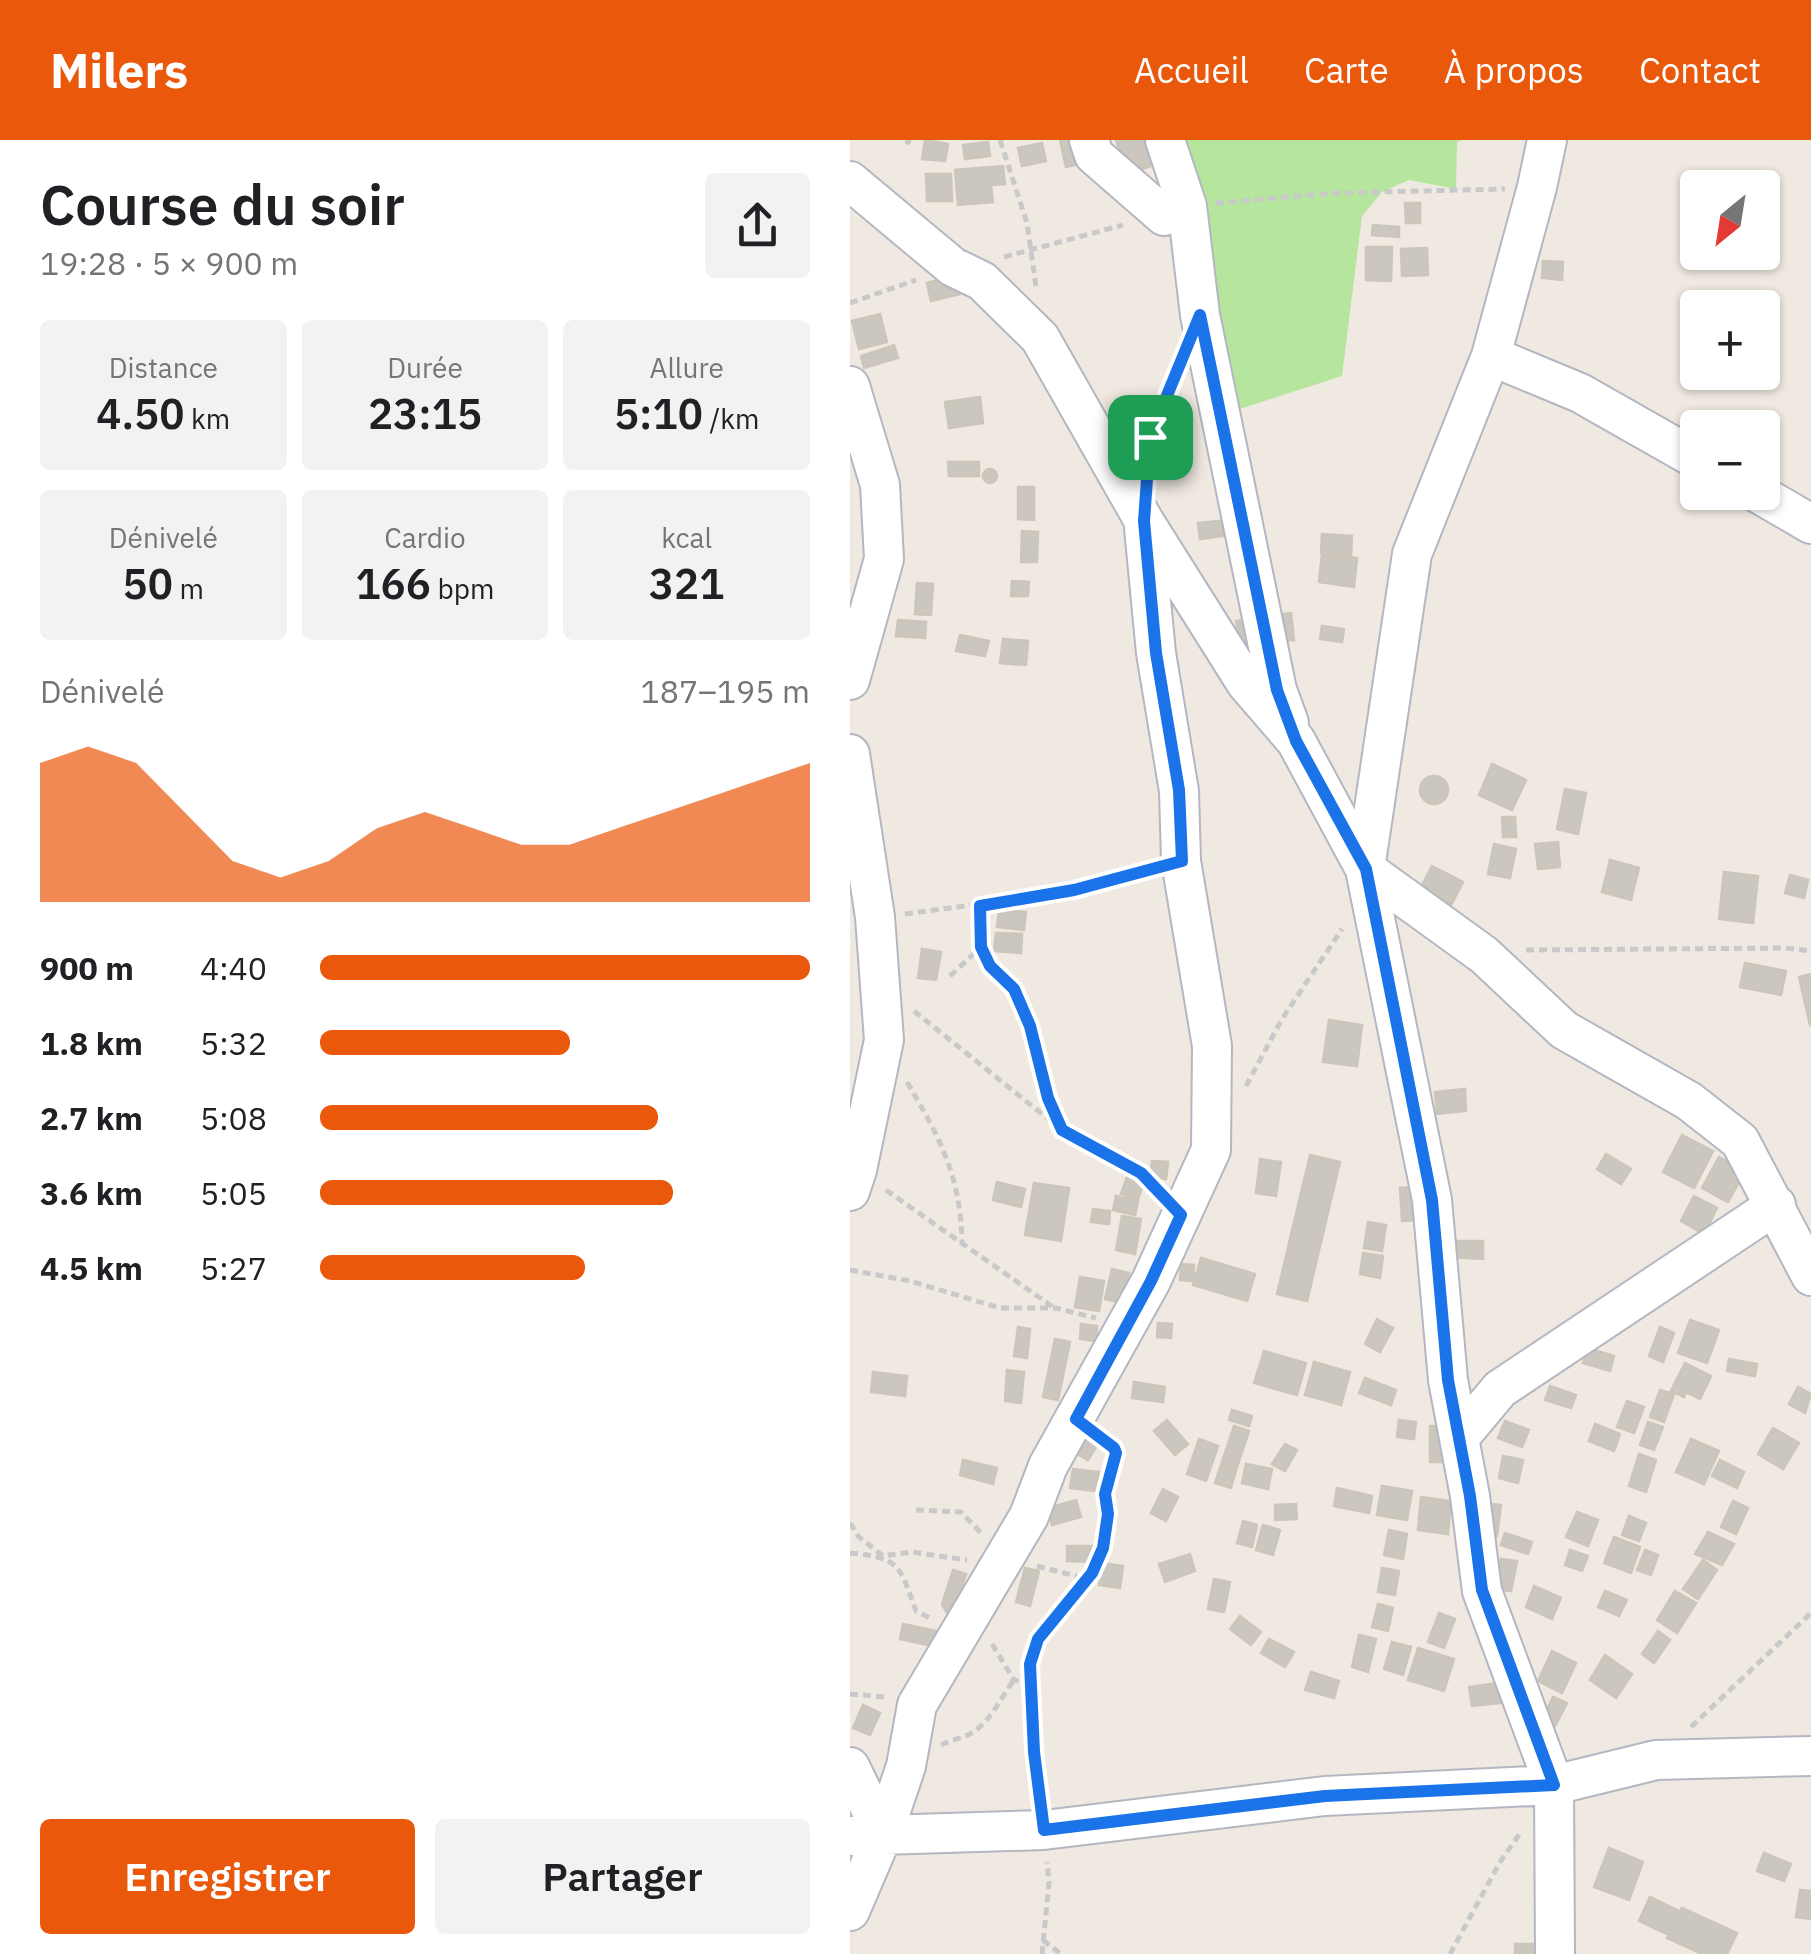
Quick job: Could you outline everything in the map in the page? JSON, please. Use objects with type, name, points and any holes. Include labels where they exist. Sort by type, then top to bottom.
[{"type":"street","points":[[1089,140],[1094,155],[1176,211]]},
{"type":"street","points":[[1165,140],[1176,211],[1277,690],[1296,741],[1366,869],[1432,1200],[1448,1380],[1482,1590],[1554,1785],[1555,1954]]},
{"type":"street","points":[[1366,869],[1412,554],[1490,356],[1538,187],[1547,140]]},
{"type":"street","points":[[850,181],[953,266],[982,282],[1040,338],[1144,521],[1246,682],[1296,741]]},
{"type":"street","points":[[1490,356],[1580,393],[1680,450]]},
{"type":"street","points":[[850,386],[880,484],[884,559],[850,680]]},
{"type":"street","points":[[1780,506],[1811,524]]},
{"type":"street","points":[[850,1910],[867,1835],[906,1766],[917,1705],[1029,1516],[1048,1466],[1130,1320],[1211,1150],[1212,1046],[1182,861],[1179,790],[1156,653],[1144,521]]},
{"type":"street","points":[[850,754],[875,917],[884,1040],[854,1181]]},
{"type":"street","points":[[1366,869],[1484,955],[1564,1030],[1688,1101],[1740,1141],[1811,1276]]},
{"type":"street","points":[[1459,1438],[1500,1389],[1776,1205]]},
{"type":"street","points":[[867,1835],[1044,1830],[1325,1796],[1554,1785],[1656,1760],[1811,1756]]},
{"type":"street","points":[[850,1767],[867,1835]]},
{"type":"path","points":[[1000,140],[1034,252],[1040,338]]},
{"type":"path","points":[[1034,252],[1176,211],[1335,192],[1538,187]]},
{"type":"path","points":[[1147,470],[1150,437],[1179,367]]},
{"type":"path","points":[[875,917],[980,906],[1074,890],[1182,861]]},
{"type":"path","points":[[980,906],[981,947],[990,966],[1014,989],[1030,1026],[1048,1098],[1062,1130]]},
{"type":"path","points":[[1238,1101],[1282,1019],[1345,925]]},
{"type":"path","points":[[950,976],[981,947]]},
{"type":"path","points":[[1484,955],[1547,948],[1811,951]]},
{"type":"path","points":[[881,978],[923,1020],[1062,1130],[1141,1173],[1181,1215]]},
{"type":"path","points":[[884,1040],[942,1141],[961,1210],[962,1243]]},
{"type":"path","points":[[854,1181],[962,1243],[1056,1308]]},
{"type":"path","points":[[850,1270],[910,1281],[1000,1308],[1056,1308],[1086,1317],[1130,1320]]},
{"type":"path","points":[[1042,1954],[1050,1883],[1034,1752],[1030,1664],[1038,1639],[1087,1579],[1103,1548],[1108,1514],[1105,1494],[1116,1453],[1076,1419]]},
{"type":"path","points":[[916,1510],[961,1512],[1004,1558]]},
{"type":"path","points":[[850,1524],[858,1536],[900,1569],[916,1611],[991,1643],[1014,1680],[1031,1686]]},
{"type":"path","points":[[850,1553],[883,1556],[911,1552],[975,1561],[1004,1558],[1087,1579]]},
{"type":"path","points":[[1656,1760],[1811,1613]]},
{"type":"path","points":[[906,1766],[956,1737],[969,1735],[982,1724],[1014,1680]]},
{"type":"path","points":[[1450,1954],[1500,1862],[1522,1831]]},
{"type":"path","points":[[1043,1940],[1060,1954]]},
{"type":"green space","points":[[1180,140],[1462,140],[1457,142],[1456,189],[1409,180],[1382,192],[1362,216],[1342,376],[1227,413]]},
{"type":"building","points":[[925,140],[948,144],[945,161],[922,159]]},
{"type":"building","points":[[1060,140],[1081,140],[1087,162],[1066,167]]},
{"type":"building","points":[[1116,140],[1156,140],[1163,162],[1128,174]]},
{"type":"building","points":[[988,142],[990,156],[965,159],[963,145]]},
{"type":"building","points":[[1042,143],[1046,161],[1022,166],[1018,148]]},
{"type":"building","points":[[1003,166],[1005,184],[991,185],[993,202],[958,205],[955,170]]},
{"type":"building","points":[[926,174],[951,174],[952,201],[927,201]]},
{"type":"building","points":[[1405,203],[1420,203],[1420,223],[1406,223]]},
{"type":"building","points":[[1373,225],[1399,227],[1399,237],[1372,235]]},
{"type":"building","points":[[1366,247],[1392,247],[1391,281],[1366,280]]},
{"type":"building","points":[[1427,248],[1428,275],[1402,276],[1401,249]]},
{"type":"building","points":[[1543,261],[1563,262],[1562,280],[1542,278]]},
{"type":"building","points":[[956,275],[960,294],[931,301],[927,283]]},
{"type":"building","points":[[880,314],[887,342],[859,349],[852,321]]},
{"type":"building","points":[[894,345],[898,358],[864,368],[861,356]]},
{"type":"building","points":[[980,397],[983,423],[949,428],[945,402]]},
{"type":"building","points":[[948,462],[979,462],[979,476],[949,476]]},
{"type":"building","points":[[990,469],[997,476],[990,483],[983,476]]},
{"type":"building","points":[[1018,487],[1034,487],[1034,520],[1018,519]]},
{"type":"building","points":[[1228,520],[1230,535],[1200,539],[1198,523]]},
{"type":"building","points":[[1022,531],[1038,532],[1037,562],[1021,562]]},
{"type":"building","points":[[1322,534],[1352,536],[1351,555],[1321,553]]},
{"type":"building","points":[[1322,554],[1357,558],[1354,587],[1319,582]]},
{"type":"building","points":[[1012,581],[1029,582],[1028,596],[1011,596]]},
{"type":"building","points":[[917,583],[933,584],[931,615],[915,614]]},
{"type":"building","points":[[1291,613],[1294,640],[1274,641],[1272,615]]},
{"type":"building","points":[[1258,617],[1262,642],[1240,645],[1236,621]]},
{"type":"building","points":[[898,620],[926,622],[925,638],[896,636]]},
{"type":"building","points":[[1322,626],[1344,629],[1342,642],[1320,639]]},
{"type":"building","points":[[960,635],[989,641],[985,656],[956,651]]},
{"type":"building","points":[[1003,639],[1028,641],[1026,665],[1000,663]]},
{"type":"building","points":[[1492,764],[1526,780],[1512,810],[1479,795]]},
{"type":"building","points":[[1434,776],[1444,780],[1448,790],[1444,800],[1434,804],[1424,800],[1420,790],[1424,780]]},
{"type":"building","points":[[1565,789],[1586,793],[1578,834],[1557,829]]},
{"type":"building","points":[[1502,817],[1515,817],[1516,837],[1503,837]]},
{"type":"building","points":[[1558,842],[1560,867],[1538,869],[1535,844]]},
{"type":"building","points":[[1494,844],[1516,849],[1510,878],[1488,874]]},
{"type":"building","points":[[1610,860],[1639,868],[1631,900],[1602,892]]},
{"type":"building","points":[[1432,866],[1463,882],[1451,905],[1420,889]]},
{"type":"building","points":[[1724,872],[1758,876],[1753,923],[1719,919]]},
{"type":"building","points":[[1790,875],[1808,880],[1804,898],[1785,893]]},
{"type":"building","points":[[999,910],[1026,912],[1024,930],[997,927]]},
{"type":"building","points":[[996,933],[1022,934],[1021,953],[994,951]]},
{"type":"building","points":[[922,949],[941,952],[936,980],[918,978]]},
{"type":"building","points":[[1745,963],[1786,971],[1781,995],[1740,987]]},
{"type":"building","points":[[1811,974],[1811,1025],[1810,1025],[1799,977]]},
{"type":"building","points":[[1329,1020],[1362,1025],[1357,1066],[1323,1062]]},
{"type":"building","points":[[1465,1089],[1466,1111],[1437,1114],[1435,1092]]},
{"type":"building","points":[[1682,1135],[1713,1151],[1694,1188],[1663,1172]]},
{"type":"building","points":[[1606,1154],[1631,1169],[1621,1184],[1597,1169]]},
{"type":"building","points":[[1310,1155],[1340,1162],[1307,1301],[1277,1294]]},
{"type":"building","points":[[1719,1157],[1745,1171],[1728,1202],[1702,1188]]},
{"type":"building","points":[[1260,1159],[1281,1162],[1276,1196],[1256,1193]]},
{"type":"building","points":[[1152,1161],[1168,1162],[1166,1179],[1151,1177]]},
{"type":"building","points":[[1127,1177],[1144,1183],[1138,1199],[1121,1194]]},
{"type":"building","points":[[997,1182],[1025,1189],[1021,1207],[993,1200]]},
{"type":"building","points":[[1034,1183],[1069,1188],[1061,1241],[1025,1235]]},
{"type":"building","points":[[1415,1187],[1417,1220],[1402,1221],[1400,1188]]},
{"type":"building","points":[[1116,1196],[1138,1201],[1135,1215],[1113,1210]]},
{"type":"building","points":[[1694,1196],[1717,1208],[1704,1234],[1681,1221]]},
{"type":"building","points":[[1093,1209],[1110,1211],[1109,1224],[1091,1222]]},
{"type":"building","points":[[1122,1216],[1141,1219],[1135,1254],[1116,1250]]},
{"type":"building","points":[[1368,1222],[1386,1225],[1382,1251],[1364,1248]]},
{"type":"building","points":[[1451,1241],[1483,1241],[1483,1259],[1451,1257]]},
{"type":"building","points":[[1363,1253],[1383,1256],[1380,1278],[1360,1274]]},
{"type":"building","points":[[1201,1258],[1255,1274],[1247,1301],[1193,1285]]},
{"type":"building","points":[[1181,1264],[1194,1265],[1193,1281],[1180,1280]]},
{"type":"building","points":[[1112,1269],[1129,1273],[1122,1303],[1105,1299]]},
{"type":"building","points":[[1080,1277],[1104,1281],[1099,1311],[1075,1307]]},
{"type":"building","points":[[1377,1319],[1393,1328],[1380,1352],[1365,1344]]},
{"type":"building","points":[[1690,1320],[1719,1330],[1707,1363],[1678,1353]]},
{"type":"building","points":[[1158,1323],[1172,1324],[1171,1338],[1157,1337]]},
{"type":"building","points":[[1081,1324],[1097,1326],[1096,1341],[1080,1339]]},
{"type":"building","points":[[1018,1327],[1030,1329],[1027,1358],[1014,1356]]},
{"type":"building","points":[[1660,1327],[1674,1333],[1663,1362],[1649,1356]]},
{"type":"building","points":[[1055,1339],[1070,1342],[1058,1400],[1043,1397]]},
{"type":"building","points":[[1588,1348],[1614,1356],[1610,1371],[1583,1363]]},
{"type":"building","points":[[1264,1351],[1306,1363],[1297,1395],[1254,1383]]},
{"type":"building","points":[[1729,1359],[1757,1364],[1755,1376],[1727,1371]]},
{"type":"building","points":[[1314,1362],[1350,1372],[1341,1405],[1305,1395]]},
{"type":"building","points":[[1685,1363],[1697,1369],[1684,1397],[1671,1391]]},
{"type":"building","points":[[1697,1369],[1711,1376],[1700,1399],[1686,1392]]},
{"type":"building","points":[[1007,1370],[1024,1372],[1021,1403],[1005,1401]]},
{"type":"building","points":[[873,1372],[907,1376],[905,1396],[871,1392]]},
{"type":"building","points":[[1365,1378],[1396,1390],[1391,1405],[1359,1393]]},
{"type":"building","points":[[1134,1382],[1165,1387],[1163,1402],[1132,1398]]},
{"type":"building","points":[[1550,1386],[1576,1395],[1571,1408],[1545,1400]]},
{"type":"building","points":[[1798,1387],[1811,1394],[1805,1413],[1789,1404]]},
{"type":"building","points":[[1660,1390],[1674,1394],[1664,1422],[1650,1417]]},
{"type":"building","points":[[1627,1401],[1644,1407],[1634,1433],[1617,1427]]},
{"type":"building","points":[[1232,1410],[1252,1416],[1249,1426],[1229,1420]]},
{"type":"building","points":[[1167,1420],[1188,1444],[1175,1455],[1154,1431]]},
{"type":"building","points":[[1399,1420],[1416,1422],[1414,1439],[1397,1437]]},
{"type":"building","points":[[1505,1421],[1529,1430],[1522,1447],[1498,1438]]},
{"type":"building","points":[[1648,1422],[1663,1427],[1654,1450],[1640,1445]]},
{"type":"building","points":[[1595,1424],[1620,1434],[1614,1451],[1589,1441]]},
{"type":"building","points":[[1234,1426],[1249,1431],[1236,1470],[1221,1465]]},
{"type":"building","points":[[1430,1426],[1446,1426],[1446,1462],[1430,1462]]},
{"type":"building","points":[[1773,1428],[1799,1443],[1783,1469],[1758,1454]]},
{"type":"building","points":[[1083,1436],[1098,1444],[1088,1460],[1074,1452]]},
{"type":"building","points":[[1199,1439],[1218,1446],[1206,1481],[1187,1474]]},
{"type":"building","points":[[1691,1439],[1719,1451],[1704,1484],[1676,1472]]},
{"type":"building","points":[[1285,1444],[1297,1450],[1285,1471],[1272,1464]]},
{"type":"building","points":[[1639,1454],[1656,1460],[1646,1492],[1629,1486]]},
{"type":"building","points":[[1503,1456],[1523,1460],[1518,1483],[1499,1478]]},
{"type":"building","points":[[963,1460],[997,1468],[993,1484],[960,1475]]},
{"type":"building","points":[[1720,1460],[1744,1472],[1737,1488],[1712,1476]]},
{"type":"building","points":[[1246,1464],[1272,1469],[1268,1489],[1242,1483]]},
{"type":"building","points":[[1221,1465],[1236,1470],[1231,1488],[1215,1483]]},
{"type":"building","points":[[1073,1469],[1099,1472],[1096,1491],[1070,1488]]},
{"type":"building","points":[[1382,1486],[1412,1491],[1407,1520],[1377,1515]]},
{"type":"building","points":[[1337,1488],[1372,1496],[1369,1513],[1334,1506]]},
{"type":"building","points":[[1163,1489],[1178,1497],[1166,1521],[1151,1513]]},
{"type":"building","points":[[1421,1497],[1451,1501],[1448,1534],[1418,1530]]},
{"type":"building","points":[[1076,1500],[1081,1517],[1052,1525],[1048,1508]]},
{"type":"building","points":[[1733,1501],[1748,1508],[1736,1534],[1721,1527]]},
{"type":"building","points":[[1484,1503],[1501,1505],[1497,1536],[1480,1534]]},
{"type":"building","points":[[1296,1504],[1297,1519],[1275,1520],[1275,1505]]},
{"type":"building","points":[[1577,1512],[1598,1520],[1588,1546],[1566,1537]]},
{"type":"building","points":[[1629,1516],[1646,1523],[1639,1541],[1622,1535]]},
{"type":"building","points":[[1243,1521],[1257,1525],[1252,1547],[1237,1543]]},
{"type":"building","points":[[1263,1525],[1280,1530],[1273,1555],[1256,1550]]},
{"type":"building","points":[[1389,1530],[1407,1534],[1403,1559],[1384,1555]]},
{"type":"building","points":[[1708,1532],[1734,1544],[1722,1565],[1695,1554]]},
{"type":"building","points":[[1505,1533],[1532,1542],[1528,1554],[1501,1545]]},
{"type":"building","points":[[1614,1537],[1640,1547],[1631,1573],[1604,1563]]},
{"type":"building","points":[[1067,1546],[1092,1546],[1091,1562],[1067,1561]]},
{"type":"building","points":[[1570,1550],[1588,1556],[1582,1571],[1565,1565]]},
{"type":"building","points":[[1645,1550],[1658,1555],[1651,1575],[1637,1570]]},
{"type":"building","points":[[1190,1554],[1195,1571],[1165,1582],[1159,1564]]},
{"type":"building","points":[[1501,1559],[1517,1561],[1511,1591],[1496,1589]]},
{"type":"building","points":[[1703,1560],[1717,1570],[1698,1599],[1683,1589]]},
{"type":"building","points":[[1102,1563],[1123,1566],[1120,1588],[1099,1585]]},
{"type":"building","points":[[1025,1568],[1039,1571],[1030,1606],[1016,1602]]},
{"type":"building","points":[[1382,1568],[1399,1571],[1395,1595],[1378,1592]]},
{"type":"building","points":[[953,1570],[966,1574],[951,1620],[942,1604]]},
{"type":"building","points":[[1214,1579],[1230,1582],[1224,1612],[1208,1609]]},
{"type":"building","points":[[1534,1586],[1561,1598],[1552,1619],[1526,1607]]},
{"type":"building","points":[[1605,1591],[1627,1600],[1619,1616],[1598,1607]]},
{"type":"building","points":[[1675,1591],[1696,1603],[1677,1633],[1657,1620]]},
{"type":"building","points":[[1378,1604],[1393,1608],[1388,1631],[1372,1627]]},
{"type":"building","points":[[1439,1613],[1455,1619],[1444,1648],[1428,1642]]},
{"type":"building","points":[[1240,1616],[1261,1632],[1251,1645],[1230,1629]]},
{"type":"building","points":[[903,1624],[941,1632],[937,1647],[900,1639]]},
{"type":"building","points":[[1658,1631],[1670,1640],[1654,1663],[1642,1654]]},
{"type":"building","points":[[1359,1635],[1376,1639],[1368,1672],[1352,1667]]},
{"type":"building","points":[[1269,1639],[1294,1652],[1285,1667],[1261,1653]]},
{"type":"building","points":[[1392,1642],[1411,1647],[1403,1675],[1384,1669]]},
{"type":"building","points":[[1418,1648],[1454,1659],[1444,1691],[1408,1680]]},
{"type":"building","points":[[1552,1651],[1576,1663],[1562,1693],[1538,1681]]},
{"type":"building","points":[[1605,1655],[1632,1674],[1616,1698],[1590,1680]]},
{"type":"building","points":[[1311,1672],[1339,1681],[1334,1698],[1305,1690]]},
{"type":"building","points":[[1499,1683],[1501,1703],[1472,1706],[1469,1687]]},
{"type":"building","points":[[1553,1697],[1567,1703],[1555,1726],[1542,1720]]},
{"type":"building","points":[[863,1705],[880,1713],[870,1735],[853,1728]]},
{"type":"building","points":[[1609,1848],[1643,1862],[1629,1900],[1594,1887]]},
{"type":"building","points":[[1764,1853],[1791,1864],[1784,1881],[1757,1871]]},
{"type":"building","points":[[1800,1890],[1811,1891],[1811,1919],[1796,1917]]},
{"type":"building","points":[[1650,1897],[1679,1911],[1669,1935],[1639,1921]]},
{"type":"building","points":[[1682,1908],[1737,1933],[1727,1954],[1702,1954],[1667,1938]]},
{"type":"building","points":[[1515,1944],[1537,1944],[1537,1954],[1515,1954]]},
{"type":"route","points":[[1200,315],[1277,690],[1296,741],[1366,869],[1432,1200],[1448,1380],[1470,1496],[1482,1590],[1554,1785],[1325,1796],[1044,1830],[1034,1752],[1029,1674],[1032,1652],[1038,1639],[1092,1573],[1103,1548],[1108,1514],[1105,1494],[1116,1453],[1076,1419],[1151,1281],[1181,1215],[1141,1173],[1062,1130],[1048,1098],[1030,1026],[1014,989],[990,966],[981,947],[980,906],[1074,890],[1182,861],[1179,790],[1156,653],[1144,521],[1150,437],[1200,315]]}]
